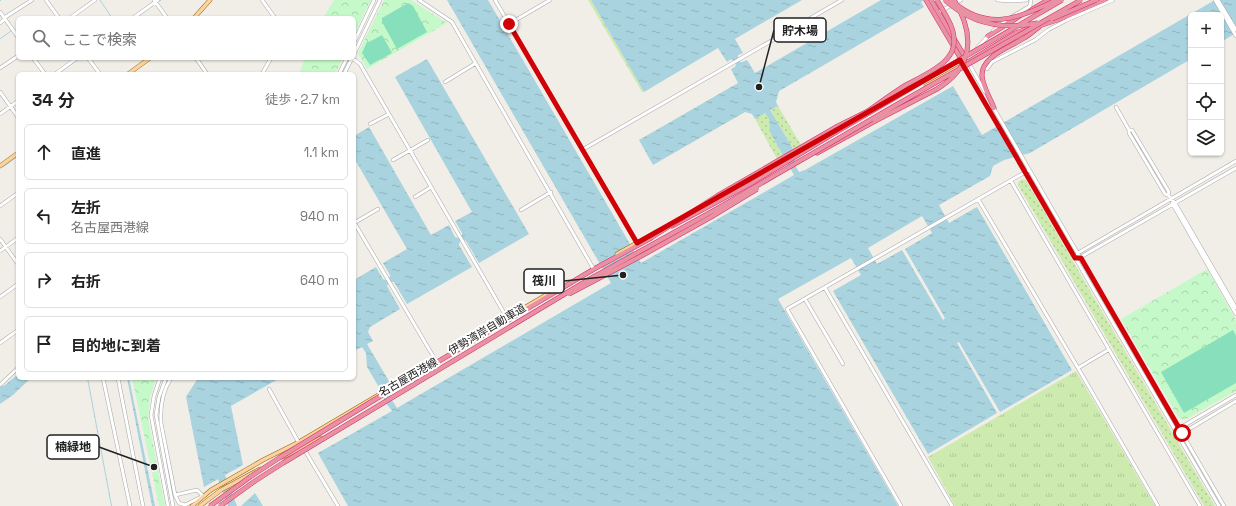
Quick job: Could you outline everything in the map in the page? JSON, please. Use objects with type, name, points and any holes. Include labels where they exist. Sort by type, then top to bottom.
[{"type":"highway","points":[[836,132],[903,87],[937,67],[948,58],[953,49],[954,35],[950,24],[933,2],[926,0]]},
{"type":"highway","points":[[945,0],[956,10],[971,18],[986,23],[1009,26],[1030,24],[1047,20],[1066,14],[1096,0]]},
{"type":"highway","points":[[951,0],[971,13],[983,18],[1000,19],[1016,18],[1026,15],[1056,0]]},
{"type":"highway","points":[[517,321],[643,255],[757,189],[784,169],[937,89],[951,79],[964,60],[968,41],[965,20],[954,0]]},
{"type":"highway","points":[[988,36],[1048,0]]},
{"type":"highway","name":"伊勢湾岸自動車道","points":[[210,506],[250,477],[285,455],[548,296],[750,184],[1062,0]]},
{"type":"highway","name":"伊勢湾岸自動車道","points":[[220,506],[283,463],[517,321],[722,206],[890,108],[1081,0]]},
{"type":"highway","points":[[968,62],[1016,33],[1053,22],[1105,0]]},
{"type":"highway","points":[[933,2],[965,57]]},
{"type":"highway","points":[[933,2],[960,60]]},
{"type":"highway","points":[[994,108],[982,79],[982,71],[984,66],[994,56],[1025,38],[1043,24]]},
{"type":"highway","points":[[649,239],[716,196],[838,126],[871,109]]},
{"type":"main road","points":[[196,16],[210,0]]},
{"type":"main road","points":[[131,72],[147,60]]},
{"type":"main road","name":"名古屋西港線","points":[[192,506],[203,496],[220,488],[264,460],[299,442],[507,318],[871,109],[960,60]]},
{"type":"main road","name":"名古屋西港線","points":[[230,482],[303,448],[384,404],[598,275],[968,62]]},
{"type":"main road","points":[[0,166],[16,154]]},
{"type":"main road","name":"名古屋西港線","points":[[200,506],[220,488]]},
{"type":"street","points":[[3,20],[32,0]]},
{"type":"street","points":[[46,0],[58,16]]},
{"type":"street","points":[[73,16],[95,0]]},
{"type":"street","points":[[262,0],[274,16]]},
{"type":"street","points":[[356,38],[374,0]]},
{"type":"street","points":[[356,50],[380,0]]},
{"type":"street","points":[[419,0],[452,22],[594,268]]},
{"type":"street","points":[[495,0],[637,243]]},
{"type":"street","points":[[509,24],[550,0]]},
{"type":"street","points":[[582,150],[842,0]]},
{"type":"street","points":[[939,12],[961,0]]},
{"type":"street","points":[[998,0],[1027,0]]},
{"type":"street","points":[[1031,0],[1030,6],[1004,21],[976,50],[960,60],[1219,506]]},
{"type":"street","points":[[987,69],[992,62],[1029,44],[1067,20],[1112,0]]},
{"type":"street","points":[[1214,0],[1236,36]]},
{"type":"street","points":[[1218,0],[1236,30]]},
{"type":"street","points":[[136,16],[156,1],[166,16]]},
{"type":"street","points":[[0,12],[3,20],[16,35]]},
{"type":"street","points":[[0,68],[16,57]]},
{"type":"street","points":[[965,57],[1224,506]]},
{"type":"street","points":[[34,60],[44,72]]},
{"type":"street","points":[[58,72],[74,60]]},
{"type":"street","points":[[90,60],[98,72]]},
{"type":"street","points":[[197,60],[206,72]]},
{"type":"street","points":[[263,72],[270,60]]},
{"type":"street","points":[[340,72],[346,60]]},
{"type":"street","points":[[345,72],[351,60]]},
{"type":"street","points":[[355,60],[360,64],[507,318]]},
{"type":"street","points":[[445,82],[476,64]]},
{"type":"street","points":[[0,92],[16,114]]},
{"type":"street","points":[[0,114],[16,103]]},
{"type":"street","points":[[1116,107],[1165,194],[1171,199],[1236,308]]},
{"type":"street","points":[[370,124],[389,114]]},
{"type":"street","points":[[393,160],[428,140]]},
{"type":"street","points":[[1075,258],[1078,253],[1236,161]]},
{"type":"street","points":[[1075,258],[1081,258],[1236,168]]},
{"type":"street","points":[[901,506],[787,309],[1029,170]]},
{"type":"street","points":[[1011,181],[1200,506]]},
{"type":"street","points":[[415,197],[431,187]]},
{"type":"street","points":[[521,210],[550,192]]},
{"type":"street","points":[[0,206],[16,194]]},
{"type":"street","points":[[978,199],[1158,506]]},
{"type":"street","points":[[1174,204],[1236,314]]},
{"type":"street","points":[[356,222],[378,209]]},
{"type":"street","points":[[356,226],[436,361]]},
{"type":"street","points":[[0,239],[16,261]]},
{"type":"street","points":[[0,251],[16,240]]},
{"type":"street","points":[[0,297],[16,285]]},
{"type":"street","points":[[824,288],[952,506]]},
{"type":"street","points":[[805,299],[843,364]]},
{"type":"street","points":[[0,343],[16,332]]},
{"type":"street","points":[[1078,368],[1108,350]]},
{"type":"street","points":[[0,385],[16,370]]},
{"type":"street","points":[[103,380],[130,506]]},
{"type":"street","points":[[118,380],[143,506]]},
{"type":"street","points":[[159,380],[154,396],[151,415],[168,506]]},
{"type":"street","points":[[165,380],[159,397],[156,415],[173,506]]},
{"type":"street","points":[[170,380],[164,391],[160,411],[161,423],[176,495],[179,503],[185,504],[203,496],[196,490],[176,495]]},
{"type":"street","points":[[269,389],[338,506]]},
{"type":"street","points":[[1175,431],[1236,395]]},
{"type":"street","points":[[1177,435],[1236,401]]},
{"type":"green space","points":[[334,0],[371,0],[356,31],[356,16],[324,16]]},
{"type":"green space","points":[[384,0],[411,0],[447,23],[367,69],[358,53]]},
{"type":"green space","points":[[588,0],[591,0],[644,92],[642,92]]},
{"type":"green space","points":[[408,3],[413,6],[427,32],[397,49],[382,22],[382,18]]},
{"type":"green space","points":[[382,35],[392,53],[370,65],[362,53],[367,42]]},
{"type":"green space","points":[[304,60],[342,60],[336,72],[300,72]]},
{"type":"green space","points":[[778,106],[801,145],[793,150],[770,110]]},
{"type":"green space","points":[[765,113],[769,119],[770,132],[783,155],[777,159],[755,119]]},
{"type":"green space","points":[[1023,179],[1026,180],[1215,506],[1204,506],[1018,185],[1018,182]]},
{"type":"green space","points":[[1207,269],[1236,320],[1236,391],[1185,420],[1179,418],[1177,415],[1121,319]]},
{"type":"green space","points":[[1233,330],[1236,336],[1236,383],[1184,413],[1161,372]]},
{"type":"green space","points":[[1076,371],[1155,506],[955,506],[928,457]]},
{"type":"green space","points":[[132,380],[155,380],[150,398],[148,418],[165,506],[159,506]]},
{"type":"water","points":[[447,0],[488,0],[641,263],[794,175],[770,132],[769,119],[765,113],[755,119],[752,114],[745,112],[653,165],[639,140],[738,83],[731,69],[735,67],[736,64],[731,59],[727,62],[718,48],[644,92],[591,0],[802,0],[735,39],[743,53],[738,55],[740,62],[747,60],[755,73],[881,0],[924,0],[921,2],[924,7],[779,91],[776,102],[778,106],[770,110],[792,147],[796,167],[799,172],[953,86],[982,135],[1188,16],[1188,61],[1030,153],[1004,160],[993,166],[990,176],[939,205],[949,223],[977,207],[1072,370],[1000,412],[959,342],[957,343],[997,413],[928,454],[833,291],[861,275],[851,258],[778,299],[898,506],[348,506],[318,453],[392,411],[386,403],[380,389],[367,367],[366,353],[362,347],[356,350],[356,279],[376,267],[385,280],[390,277],[390,275],[383,263],[407,249],[356,161],[356,135],[369,127],[431,235],[449,225],[455,237],[458,238],[462,236],[462,233],[455,221],[472,212],[395,77],[427,59],[529,234],[479,263],[466,241],[463,239],[460,241],[459,245],[472,267],[407,304],[394,282],[388,284],[387,286],[400,309],[370,327],[368,332],[373,341],[367,344],[389,381],[392,400],[397,408],[611,283]],"holes":[[[922,216],[932,233],[905,249],[945,318],[943,320],[902,250],[877,264],[868,248]]]},
{"type":"water","points":[[1215,0],[1236,0],[1236,33],[1224,40],[1224,12],[1194,12]]},
{"type":"water","points":[[16,376],[16,380],[29,380],[13,395],[0,404],[0,387],[5,385]]},
{"type":"water","points":[[87,380],[112,506],[111,506]]},
{"type":"water","points":[[127,380],[129,380],[155,506],[152,506]]},
{"type":"water","points":[[197,380],[276,380],[231,406],[243,465],[225,475],[237,506],[228,506],[218,479],[204,487],[186,397]]},
{"type":"water","points":[[255,493],[263,506],[241,506]]},
{"type":"waterway","points":[[100,0],[111,16]]},
{"type":"waterway","points":[[139,16],[155,4]]},
{"type":"waterway","points":[[0,39],[11,31]]},
{"type":"waterway","points":[[61,72],[77,60]]},
{"type":"waterway","points":[[3,167],[16,157]]},
{"type":"place","name":"貯木場","points":[[759,87]]},
{"type":"place","name":"筏川","points":[[623,275]]},
{"type":"place","name":"楠緑地","points":[[154,467]]},
{"type":"route","points":[[509,24],[637,243],[871,109],[960,60],[1075,258],[1081,258],[1182,433]]}]
